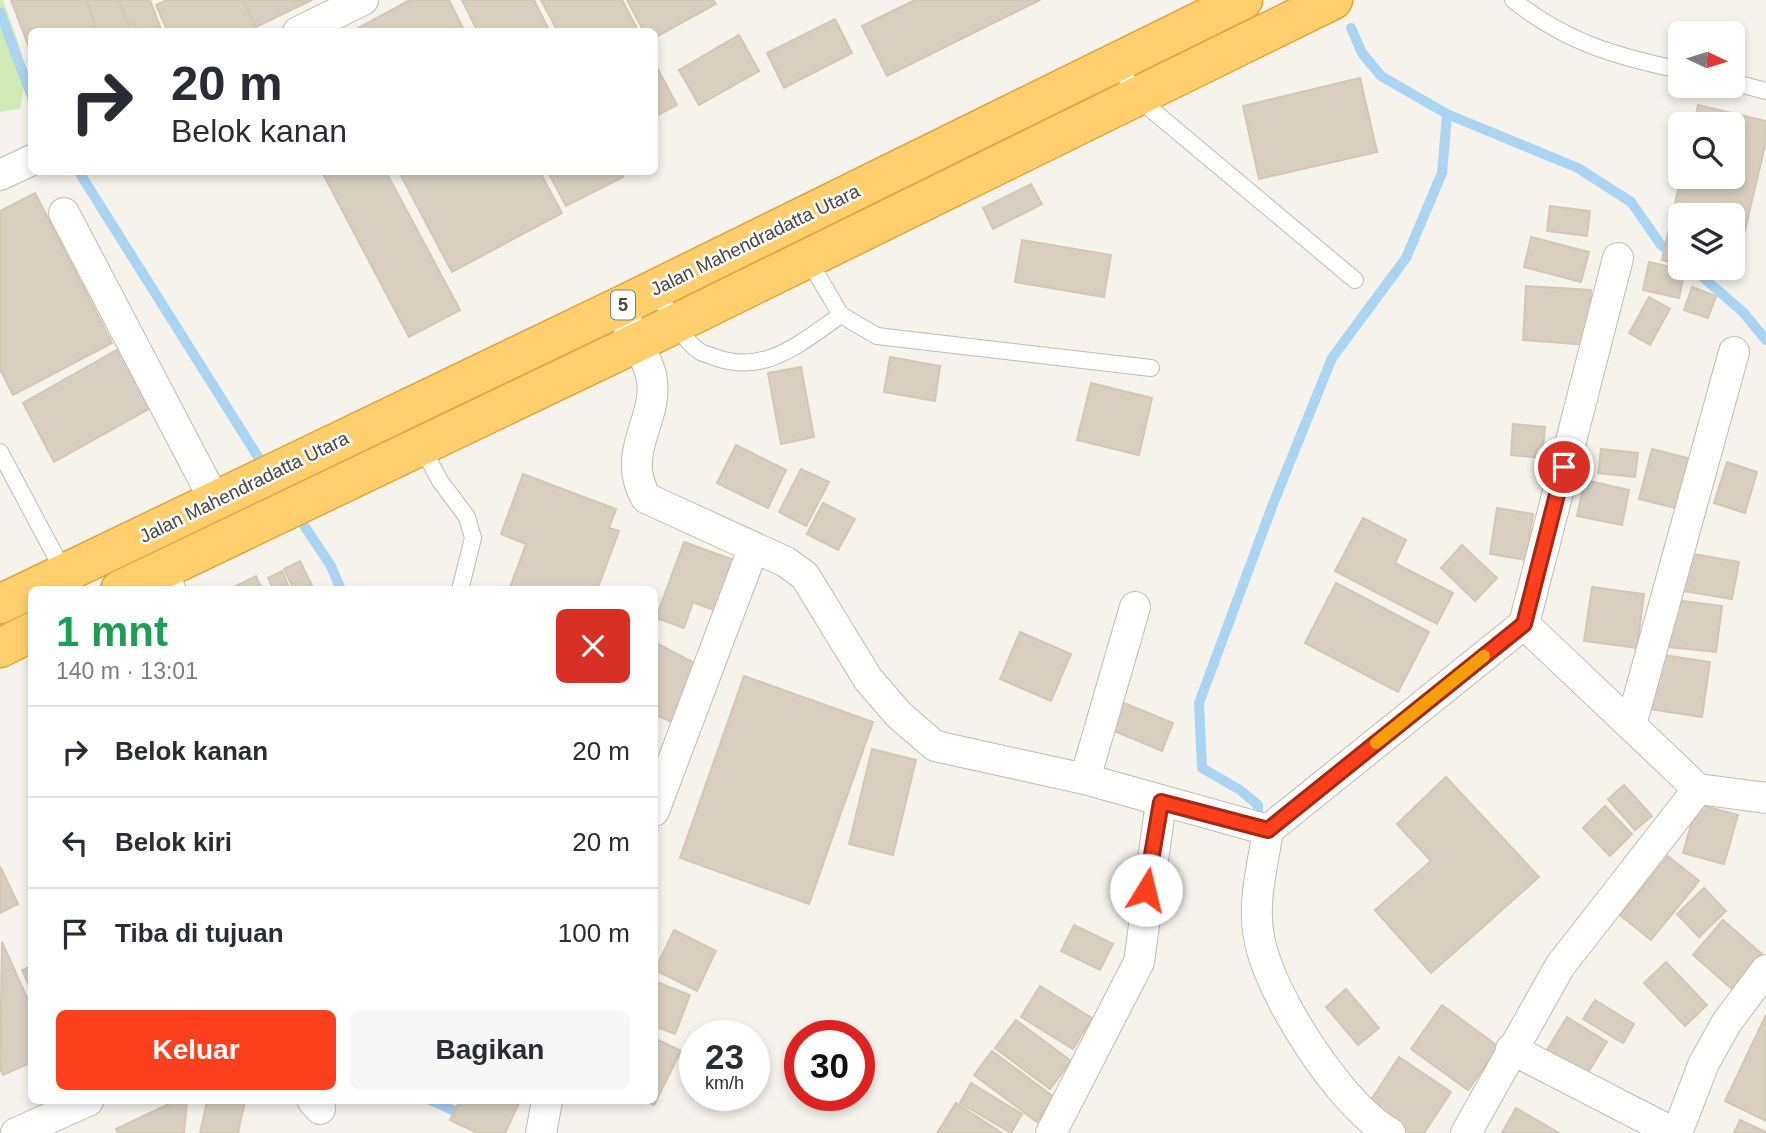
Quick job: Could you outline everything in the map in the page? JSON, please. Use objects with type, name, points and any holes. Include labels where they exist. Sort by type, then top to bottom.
[{"type":"highway","name":"Jalan Mahendradatta Utara","points":[[138,586],[173,578],[421,445],[675,323],[797,241],[1118,60],[1243,0]]},
{"type":"highway","name":"Jalan Mahendradatta Utara","points":[[36,586],[656,289],[797,241],[1134,95],[1333,0]]},
{"type":"highway","name":"Jalan Mahendradatta Utara","points":[[0,604],[28,590]]},
{"type":"highway","points":[[0,648],[28,634]]},
{"type":"street","points":[[306,28],[363,0]]},
{"type":"street","points":[[0,175],[28,162]]},
{"type":"street","points":[[64,212],[215,501]]},
{"type":"street","points":[[1390,1133],[1371,1123],[1298,1031],[1267,967],[1259,936],[1256,903],[1268,830],[1524,624],[1618,258]]},
{"type":"street","points":[[619,307],[651,376],[651,398],[635,466],[636,481],[646,498],[786,562],[805,576],[868,679],[899,715],[935,746],[1085,779],[1268,830]]},
{"type":"street","points":[[1631,725],[1734,352]]},
{"type":"street","points":[[658,800],[753,549]]},
{"type":"street","points":[[1085,779],[1135,607]]},
{"type":"street","points":[[1524,624],[1698,789],[1766,799]]},
{"type":"street","points":[[1466,1133],[1560,966],[1698,789]]},
{"type":"street","points":[[1051,1133],[1139,962],[1146,890],[1161,802]]},
{"type":"street","points":[[1511,1049],[1675,1133],[1703,1063],[1727,1022],[1766,970]]},
{"type":"street","points":[[16,1133],[81,1104]]},
{"type":"street","points":[[541,1133],[546,1104]]},
{"type":"lane","points":[[1513,0],[1545,26],[1597,50],[1668,67]]},
{"type":"lane","points":[[1118,60],[1134,95],[1354,280]]},
{"type":"lane","points":[[1745,85],[1766,91]]},
{"type":"lane","points":[[797,241],[841,314],[877,336],[1151,368]]},
{"type":"lane","points":[[656,289],[675,323],[699,351],[746,365],[770,358],[796,345],[841,314]]},
{"type":"lane","points":[[421,445],[440,481],[467,517],[473,538],[461,586]]},
{"type":"lane","points":[[0,452],[64,572]]},
{"type":"green space","points":[[0,0],[3,0],[18,42],[24,78],[20,109],[0,112]]},
{"type":"building","points":[[11,0],[86,0],[96,28],[28,28],[28,45]]},
{"type":"building","points":[[86,0],[119,0],[130,28],[96,28]]},
{"type":"building","points":[[119,0],[150,0],[160,28],[130,28]]},
{"type":"building","points":[[167,0],[243,0],[256,27],[166,28],[156,5]]},
{"type":"building","points":[[243,0],[312,0],[256,27]]},
{"type":"building","points":[[410,0],[449,0],[463,28],[358,28]]},
{"type":"building","points":[[462,0],[534,0],[548,28],[476,28]]},
{"type":"building","points":[[541,0],[622,0],[637,28],[556,28]]},
{"type":"building","points":[[627,0],[713,0],[716,4],[658,36],[658,28],[642,28]]},
{"type":"building","points":[[915,0],[1040,0],[887,76],[862,26]]},
{"type":"building","points":[[835,19],[852,53],[784,88],[767,53]]},
{"type":"building","points":[[739,35],[759,71],[699,105],[679,70]]},
{"type":"building","points":[[658,69],[677,105],[658,115]]},
{"type":"building","points":[[1360,78],[1377,152],[1259,179],[1243,106]]},
{"type":"building","points":[[1698,105],[1728,112],[1697,112]]},
{"type":"building","points":[[1745,116],[1766,121],[1766,141],[1745,230],[1745,203],[1675,203],[1678,189],[1745,189]]},
{"type":"building","points":[[324,175],[388,175],[460,310],[409,337]]},
{"type":"building","points":[[401,175],[542,175],[562,213],[452,272]]},
{"type":"building","points":[[550,175],[622,175],[623,177],[566,206]]},
{"type":"building","points":[[1031,184],[1042,204],[993,229],[983,208]]},
{"type":"building","points":[[35,193],[112,343],[13,395],[0,369],[0,211]]},
{"type":"building","points":[[1550,206],[1590,211],[1587,236],[1547,231]]},
{"type":"building","points":[[1668,234],[1668,262],[1662,260]]},
{"type":"building","points":[[1531,237],[1589,252],[1581,282],[1524,267]]},
{"type":"building","points":[[1022,240],[1111,255],[1104,297],[1015,282]]},
{"type":"building","points":[[1649,262],[1668,266],[1668,280],[1683,280],[1679,298],[1643,290]]},
{"type":"building","points":[[1526,286],[1591,290],[1587,345],[1523,340]]},
{"type":"building","points":[[1692,287],[1716,296],[1708,318],[1684,310]]},
{"type":"building","points":[[1649,297],[1670,309],[1650,345],[1629,333]]},
{"type":"building","points":[[122,347],[154,406],[54,462],[23,403]]},
{"type":"building","points":[[890,357],[940,366],[935,401],[884,392]]},
{"type":"building","points":[[801,367],[814,437],[781,444],[768,373]]},
{"type":"building","points":[[1091,383],[1152,398],[1139,455],[1077,440]]},
{"type":"building","points":[[1513,424],[1545,427],[1542,458],[1511,455]]},
{"type":"building","points":[[736,445],[786,470],[768,508],[717,483]]},
{"type":"building","points":[[1601,449],[1638,453],[1635,477],[1598,473]]},
{"type":"building","points":[[1652,449],[1691,459],[1679,509],[1639,499]]},
{"type":"building","points":[[1727,462],[1757,472],[1745,513],[1714,503]]},
{"type":"building","points":[[801,469],[829,482],[806,526],[779,512]]},
{"type":"building","points":[[523,474],[616,509],[609,528],[619,531],[598,586],[510,586],[526,544],[501,534]]},
{"type":"building","points":[[1585,480],[1629,490],[1622,525],[1577,516]]},
{"type":"building","points":[[823,503],[855,519],[838,550],[807,534]]},
{"type":"building","points":[[1497,508],[1533,514],[1526,560],[1490,554]]},
{"type":"building","points":[[1363,518],[1406,540],[1395,563],[1453,593],[1437,624],[1335,571]]},
{"type":"building","points":[[684,542],[734,560],[716,611],[693,602],[684,628],[658,619]]},
{"type":"building","points":[[1462,545],[1497,578],[1475,601],[1441,568]]},
{"type":"building","points":[[1688,553],[1739,562],[1732,599],[1683,591]]},
{"type":"building","points":[[300,561],[312,586],[292,586],[284,569]]},
{"type":"building","points":[[282,571],[288,586],[272,586],[268,578]]},
{"type":"building","points":[[256,576],[260,586],[236,586]]},
{"type":"building","points":[[1336,583],[1429,632],[1398,692],[1305,643]]},
{"type":"building","points":[[1592,587],[1644,594],[1637,648],[1584,641]]},
{"type":"building","points":[[1675,600],[1722,606],[1716,652],[1669,647]]},
{"type":"building","points":[[1020,632],[1071,654],[1051,701],[1000,679]]},
{"type":"building","points":[[658,644],[700,666],[671,722],[658,716]]},
{"type":"building","points":[[1657,654],[1710,662],[1702,717],[1649,709]]},
{"type":"building","points":[[744,676],[873,722],[809,904],[680,858]]},
{"type":"building","points":[[1119,701],[1173,723],[1162,751],[1107,728]]},
{"type":"building","points":[[872,749],[916,760],[893,855],[849,844]]},
{"type":"building","points":[[1446,777],[1539,877],[1431,973],[1375,910],[1431,861],[1397,824]]},
{"type":"building","points":[[1624,785],[1652,816],[1635,830],[1608,799]]},
{"type":"building","points":[[1697,804],[1738,815],[1724,864],[1683,853]]},
{"type":"building","points":[[1605,806],[1632,834],[1610,856],[1583,828]]},
{"type":"building","points":[[1668,856],[1699,881],[1651,940],[1620,915]]},
{"type":"building","points":[[0,866],[18,904],[0,913]]},
{"type":"building","points":[[1704,888],[1726,911],[1699,937],[1677,914]]},
{"type":"building","points":[[1723,920],[1762,954],[1732,989],[1693,955]]},
{"type":"building","points":[[1074,925],[1113,944],[1100,970],[1061,951]]},
{"type":"building","points":[[674,930],[716,951],[697,991],[658,972],[658,964]]},
{"type":"building","points":[[2,942],[28,1000],[28,1064],[3,1075],[0,1069]]},
{"type":"building","points":[[1666,962],[1707,1005],[1685,1026],[1644,983]]},
{"type":"building","points":[[28,968],[28,983],[22,970]]},
{"type":"building","points":[[658,983],[690,995],[675,1034],[658,1028]]},
{"type":"building","points":[[1040,986],[1092,1018],[1073,1049],[1021,1017]]},
{"type":"building","points":[[1346,989],[1379,1028],[1358,1045],[1326,1007]]},
{"type":"building","points":[[1595,1000],[1634,1024],[1623,1043],[1583,1019]]},
{"type":"building","points":[[1442,1005],[1499,1047],[1468,1090],[1411,1049]]},
{"type":"building","points":[[1766,1015],[1766,1121],[1725,1101]]},
{"type":"building","points":[[1567,1017],[1607,1042],[1584,1079],[1544,1055]]},
{"type":"building","points":[[1016,1020],[1071,1061],[1050,1089],[995,1048]]},
{"type":"building","points":[[658,1040],[679,1050],[679,1055],[658,1097]]},
{"type":"building","points":[[992,1051],[1054,1097],[1037,1122],[974,1075]]},
{"type":"building","points":[[1399,1057],[1451,1092],[1424,1133],[1397,1133],[1364,1111]]},
{"type":"building","points":[[971,1083],[1022,1114],[1011,1133],[960,1103]]},
{"type":"building","points":[[956,1103],[1002,1133],[937,1133]]},
{"type":"building","points":[[169,1104],[187,1104],[184,1133],[118,1133],[116,1129]]},
{"type":"building","points":[[206,1104],[244,1104],[238,1133],[200,1133]]},
{"type":"building","points":[[458,1104],[519,1104],[505,1133],[477,1133],[450,1120]]},
{"type":"building","points":[[1516,1108],[1559,1133],[1502,1133]]},
{"type":"building","points":[[1740,1120],[1766,1132],[1766,1133],[1734,1133]]},
{"type":"waterway","points":[[0,12],[28,86]]},
{"type":"waterway","points":[[1351,28],[1362,53],[1381,76],[1447,114],[1578,168],[1631,202],[1661,245],[1668,249]]},
{"type":"waterway","points":[[1257,823],[1258,805],[1240,790],[1202,768],[1199,703],[1273,504],[1332,358],[1406,258],[1442,173],[1447,114]]},
{"type":"waterway","points":[[81,175],[265,468]]},
{"type":"waterway","points":[[1706,280],[1743,312],[1766,340]]},
{"type":"waterway","points":[[297,515],[331,566],[339,586]]},
{"type":"waterway","points":[[439,1104],[466,1116]]},
{"type":"slow traffic","points":[[1376,743],[1484,656]]},
{"type":"route","points":[[1146,890],[1161,802],[1268,830],[1524,624],[1564,467]]}]
